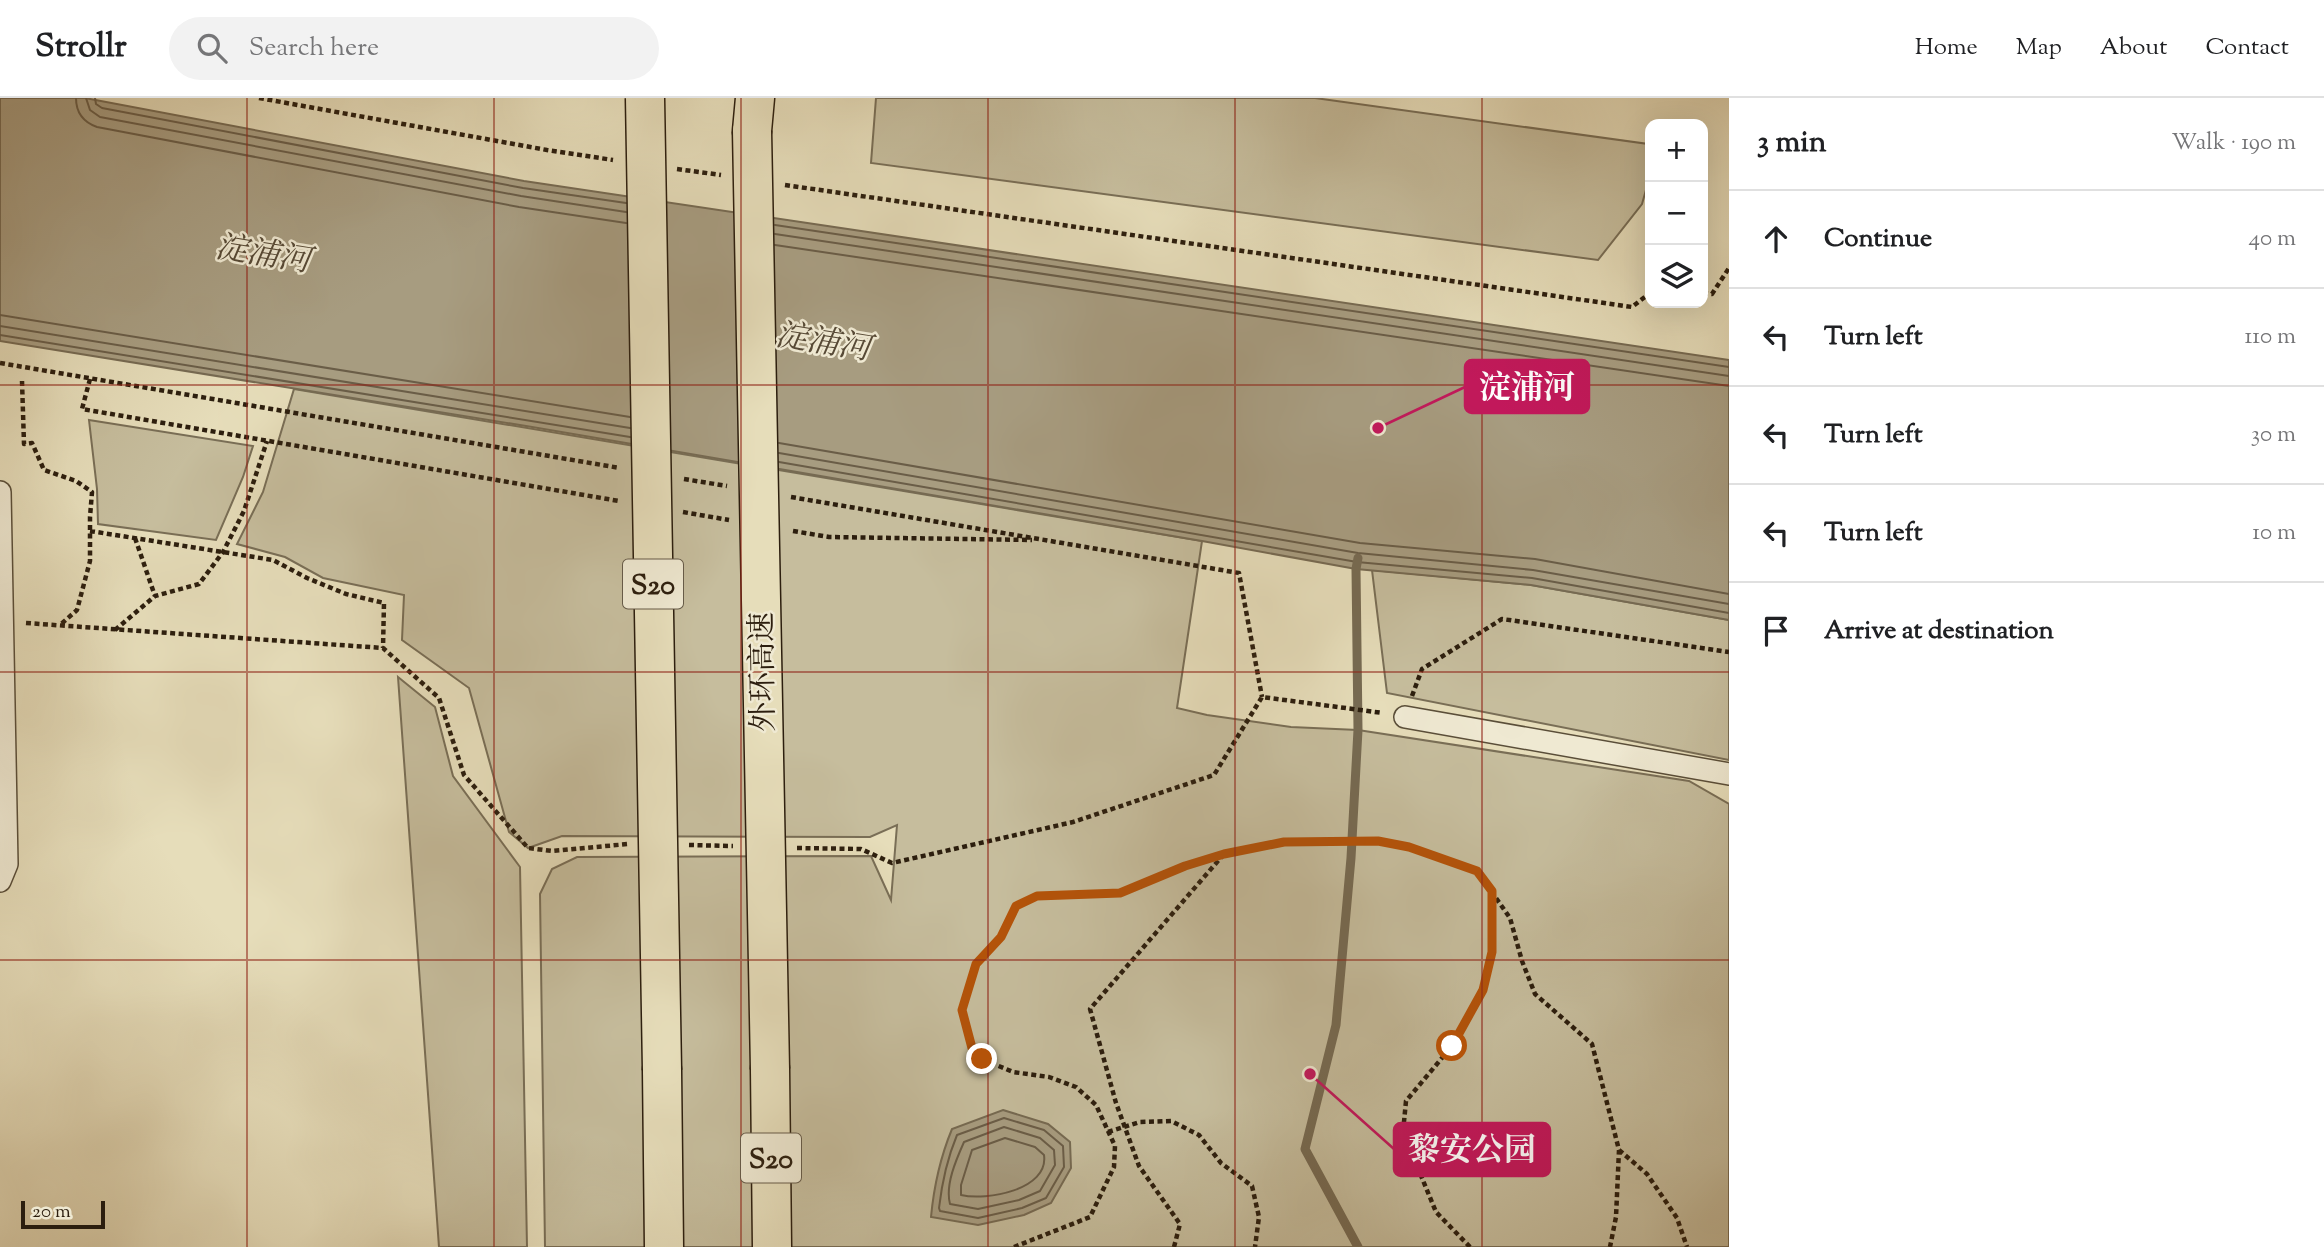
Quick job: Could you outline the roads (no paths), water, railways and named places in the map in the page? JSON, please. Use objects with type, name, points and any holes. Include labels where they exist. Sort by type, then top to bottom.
[{"type":"highway","name":"S20","points":[[644,108],[664,1247]]},
{"type":"highway","name":"外环高速","points":[[753,109],[772,1247]]},
{"type":"street","points":[[0,492],[7,864],[0,881]]},
{"type":"street","points":[[1405,716],[1729,774]]},
{"type":"water","points":[[0,98],[85,98],[524,181],[1729,360],[1729,620],[1531,585],[1356,569],[532,427],[0,341]]},
{"type":"water","points":[[1003,1110],[1048,1124],[1070,1142],[1071,1168],[1051,1203],[1024,1215],[978,1225],[931,1217],[938,1172],[952,1129]]},
{"type":"waterway","points":[[1358,558],[1358,730],[1351,858],[1336,1025],[1305,1149],[1358,1247]]},
{"type":"place","name":"淀浦河","points":[[1378,428]]},
{"type":"place","name":"黎安公园","points":[[1310,1074]]}]
